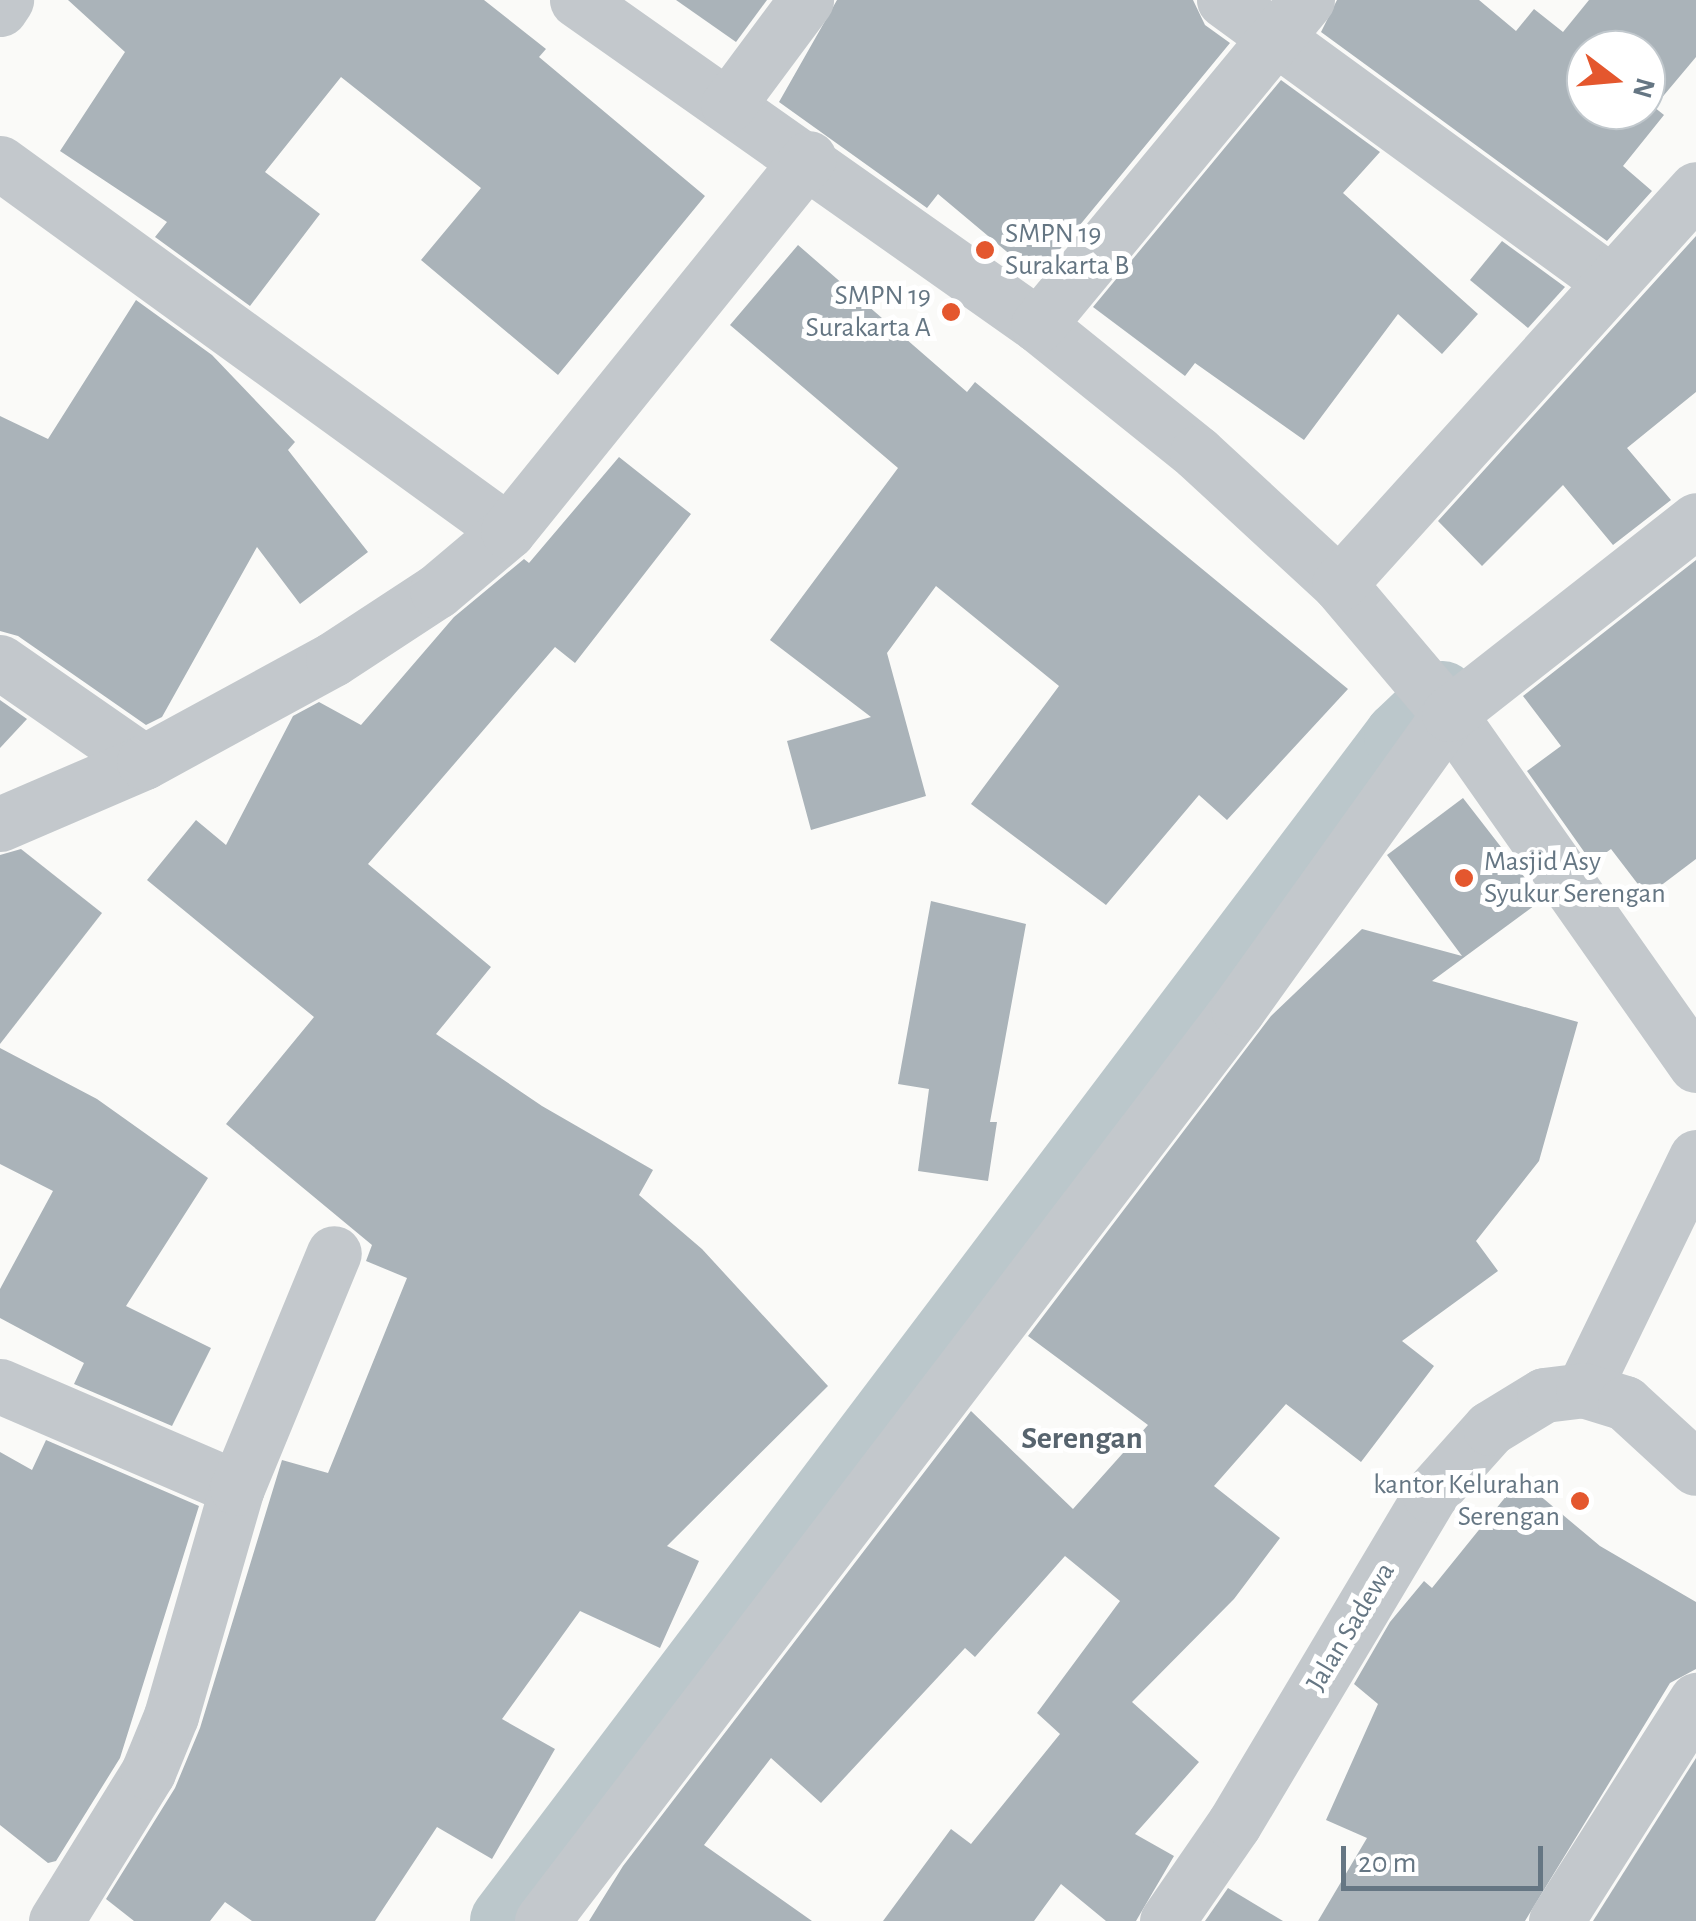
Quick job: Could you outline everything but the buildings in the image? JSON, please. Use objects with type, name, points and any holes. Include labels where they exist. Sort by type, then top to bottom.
[{"type":"street","points":[[0,9],[6,0]]},
{"type":"street","points":[[576,0],[810,158],[1038,324],[1197,453],[1339,584],[1447,712],[1696,1065]]},
{"type":"street","points":[[728,104],[806,0]]},
{"type":"street","points":[[1224,0],[1292,18],[1608,280]]},
{"type":"street","points":[[1038,324],[1292,18]]},
{"type":"street","points":[[0,824],[144,762],[334,659],[437,592],[508,531],[810,158]]},
{"type":"street","points":[[0,164],[508,531]]},
{"type":"street","points":[[1339,584],[1608,280],[1696,189]]},
{"type":"street","points":[[542,1921],[1238,1009],[1447,712],[1696,520]]},
{"type":"street","points":[[0,662],[144,762]]},
{"type":"street","points":[[1696,1156],[1583,1390],[1625,1403],[1696,1468]]},
{"type":"street","points":[[56,1921],[148,1772],[171,1716],[238,1488],[334,1252]]},
{"type":"street","points":[[0,1386],[238,1488]]},
{"type":"street","name":"Jalan Sadewa","points":[[1166,1921],[1234,1824],[1430,1496],[1490,1428],[1544,1395],[1583,1390]]},
{"type":"street","points":[[1556,1921],[1696,1700]]},
{"type":"waterway","points":[[506,1921],[1400,737],[1442,697]]},
{"type":"place","name":"SMPN 19 Surakarta B","points":[[985,250]]},
{"type":"place","name":"SMPN 19 Surakarta A","points":[[951,312]]},
{"type":"place","name":"Masjid Asy Syukur Serengan","points":[[1464,878]]},
{"type":"place","name":"kantor Kelurahan Serengan","points":[[1580,1501]]},
{"type":"district","name":"Serengan","points":[[1082,1438]]}]
